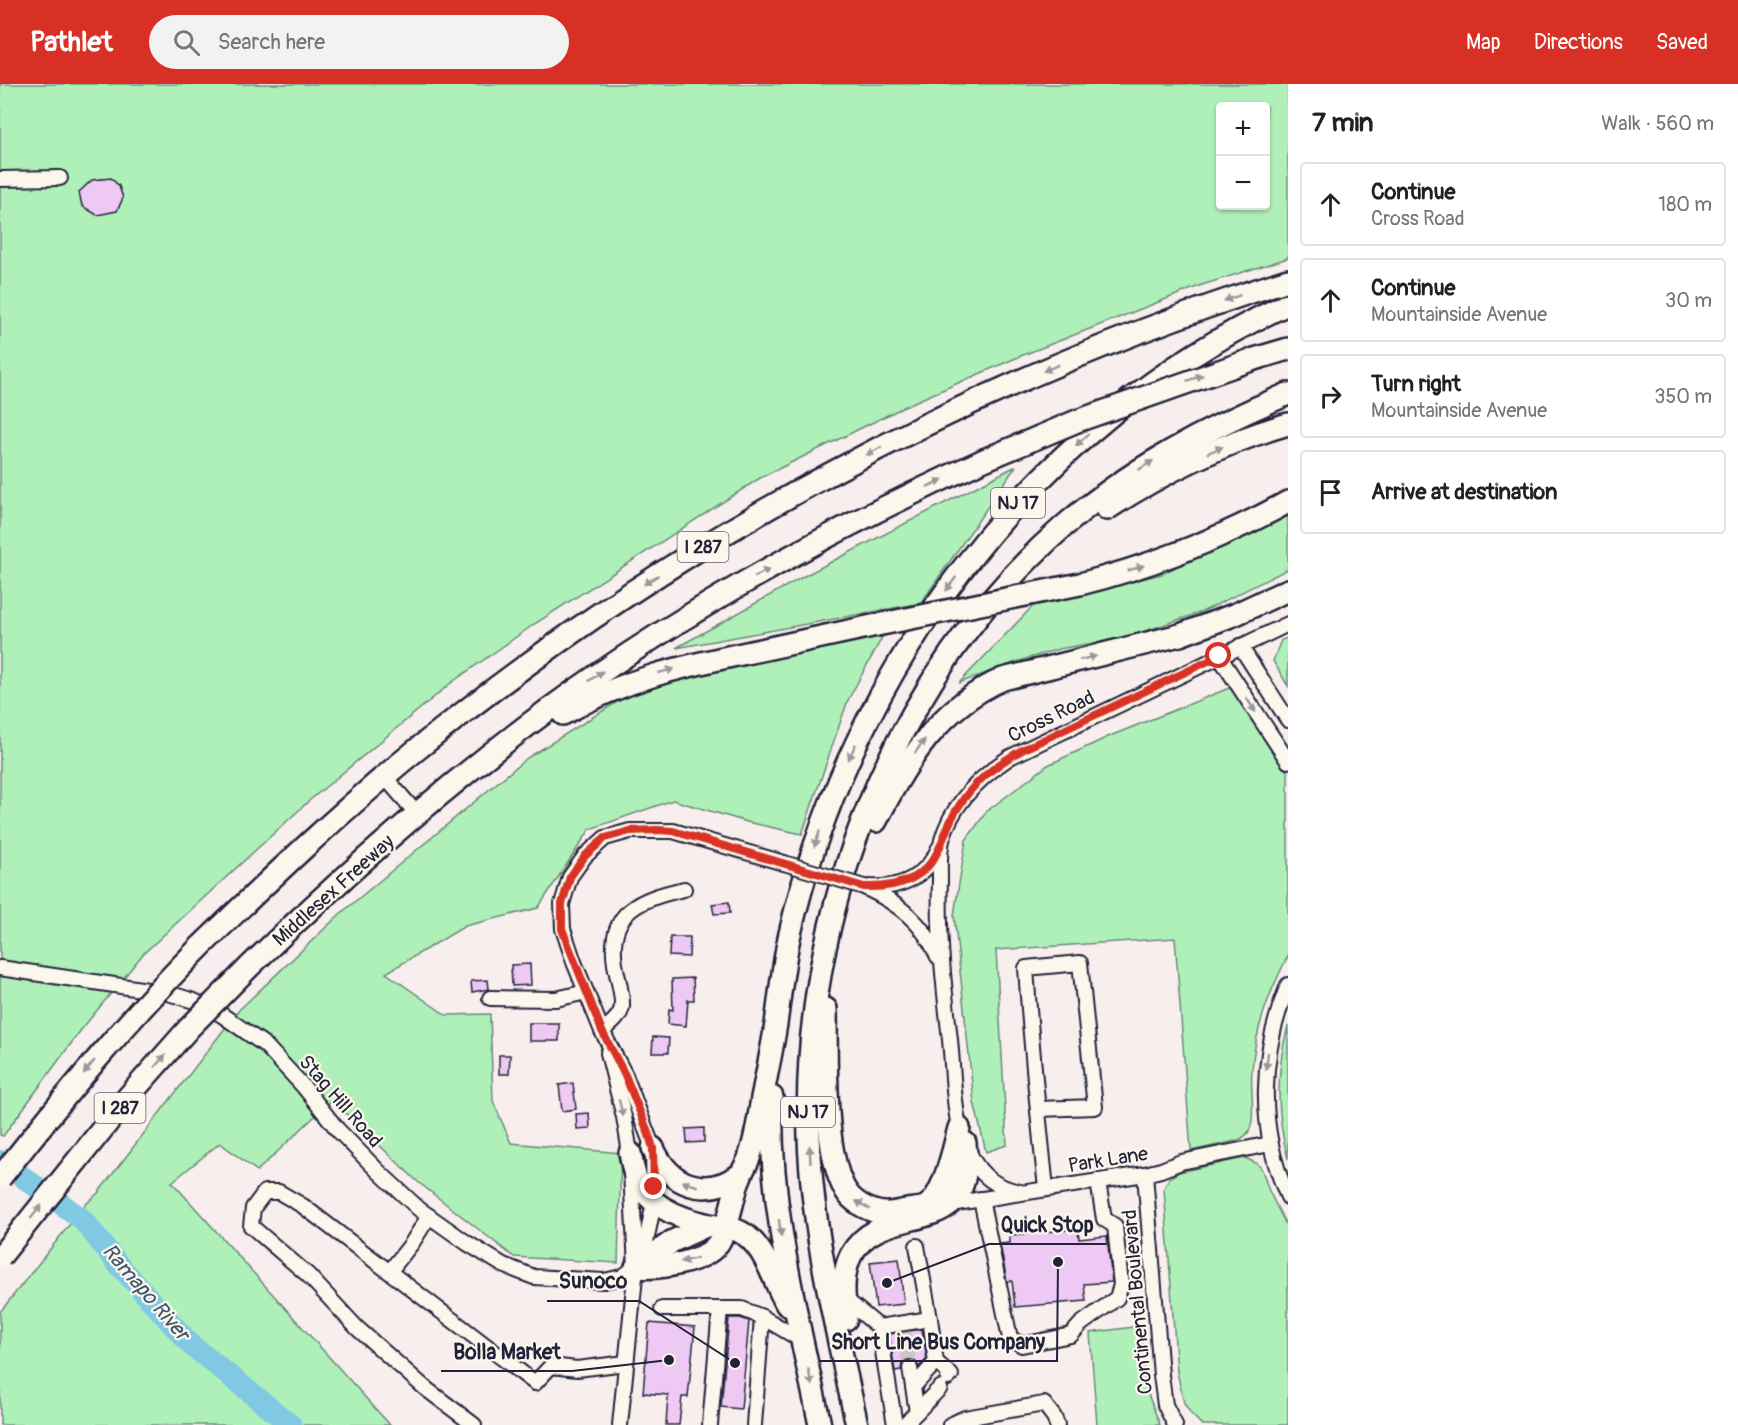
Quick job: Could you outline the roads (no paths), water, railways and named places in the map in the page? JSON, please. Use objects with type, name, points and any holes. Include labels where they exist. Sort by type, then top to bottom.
[{"type":"highway","name":"I 287","points":[[0,1178],[103,1051],[200,947],[314,837],[384,776],[483,698],[571,634],[679,562],[801,490],[883,446],[1024,379],[1178,317],[1288,280]]},
{"type":"highway","name":"NJ 17","points":[[820,1425],[783,1245],[774,1173],[771,1101],[776,1023],[789,941],[812,854],[834,793],[854,748],[910,645],[981,546],[1028,492],[1089,433],[1130,401],[1186,362],[1247,325],[1288,304]]},
{"type":"highway","name":"I 287","points":[[417,814],[549,710],[670,629],[828,537],[906,496],[1086,417],[1288,349]]},
{"type":"highway","name":"NJ 17","points":[[857,1425],[819,1239],[810,1170],[808,1102],[809,1064],[825,948],[849,861],[872,799],[904,729],[942,667],[1008,579],[1051,538],[1095,501],[1158,458],[1190,440],[1288,394]]},
{"type":"highway","points":[[942,667],[989,614],[1042,561],[1102,512],[1166,473],[1198,457],[1288,424]]},
{"type":"highway","points":[[417,814],[564,714],[627,682],[697,663],[1080,584],[1130,570],[1188,549],[1233,530],[1288,502]]},
{"type":"highway","points":[[836,909],[870,834],[898,780],[931,732],[963,701],[1003,679],[1180,635],[1236,614],[1288,590]]},
{"type":"highway","name":"Middlesex Freeway","points":[[0,1257],[128,1097],[189,1028],[315,904],[417,814]]},
{"type":"highway","points":[[825,948],[827,1092],[832,1148],[837,1174],[849,1196],[871,1210],[884,1214],[950,1204]]},
{"type":"highway","points":[[636,1267],[673,1241],[717,1226],[749,1160],[776,1023]]},
{"type":"highway","points":[[925,1207],[936,1196],[962,1136]]},
{"type":"highway","points":[[851,1398],[844,1299],[845,1272],[851,1256],[862,1240],[880,1229],[926,1217],[950,1204],[957,1196],[966,1177],[967,1164],[962,1136]]},
{"type":"highway","points":[[653,1148],[665,1169],[686,1184],[716,1187],[741,1174]]},
{"type":"highway","points":[[630,1153],[636,1179],[654,1202],[665,1210],[739,1231],[758,1248],[801,1335]]},
{"type":"street","points":[[0,179],[60,178]]},
{"type":"street","name":"Cross Road","points":[[962,1136],[943,977],[939,922],[942,841],[958,806],[981,778],[1010,757],[1288,624]]},
{"type":"street","points":[[1240,646],[1288,720]]},
{"type":"street","points":[[1219,656],[1288,761]]},
{"type":"street","points":[[384,776],[417,814]]},
{"type":"street","points":[[636,1267],[646,1242],[654,1202],[653,1148],[625,1075],[602,1031],[562,929],[562,904],[570,877],[585,856],[605,838],[630,831],[673,831],[864,887],[894,902],[915,920],[933,945],[943,977]]},
{"type":"street","points":[[864,887],[897,886],[911,880],[931,863],[942,841]]},
{"type":"street","points":[[602,1031],[617,1017],[622,1005],[614,944],[620,924],[635,906],[644,900],[684,889]]},
{"type":"street","points":[[1038,1109],[1095,1107],[1080,963],[1026,968],[1038,1109],[1046,1188]]},
{"type":"street","name":"Stag Hill Road","points":[[0,968],[168,993],[194,1001],[222,1015],[265,1045],[303,1086],[338,1130],[378,1171],[429,1216],[503,1266],[534,1277],[604,1281],[622,1277],[636,1267]]},
{"type":"street","points":[[1288,985],[1273,1026],[1265,1072],[1266,1118],[1270,1144],[1288,1197]]},
{"type":"street","points":[[490,998],[556,999],[586,992]]},
{"type":"street","points":[[602,1031],[624,1117],[630,1153],[636,1267],[620,1425]]},
{"type":"street","points":[[962,1136],[979,1170],[1005,1190],[1020,1192]]},
{"type":"street","name":"Park Lane","points":[[950,1204],[1145,1174],[1181,1162],[1270,1144]]},
{"type":"street","name":"Continental Boulevard","points":[[1145,1174],[1161,1375],[1166,1406],[1175,1425]]},
{"type":"street","points":[[981,1199],[1010,1338],[1022,1345],[1071,1335],[1081,1324],[1117,1298],[1121,1285],[1115,1226],[1104,1219],[1098,1181]]},
{"type":"street","points":[[474,1425],[425,1388],[365,1335],[308,1275],[251,1226],[253,1208],[265,1192],[279,1191],[303,1206],[535,1383],[551,1366],[577,1369],[626,1363]]},
{"type":"street","points":[[390,1271],[429,1216]]},
{"type":"street","points":[[904,1425],[951,1375],[936,1362],[917,1246]]},
{"type":"street","points":[[844,1299],[879,1327],[904,1327],[930,1319]]},
{"type":"street","points":[[662,1309],[742,1309],[801,1335]]},
{"type":"street","points":[[710,1425],[720,1309]]},
{"type":"street","points":[[754,1425],[762,1317]]},
{"type":"street","points":[[879,1327],[896,1425]]},
{"type":"street","points":[[913,1387],[936,1362]]},
{"type":"street","points":[[910,1368],[916,1412]]},
{"type":"street","points":[[950,1425],[965,1418],[1000,1418],[1044,1404],[1057,1425]]},
{"type":"waterway","name":"Ramapo River","points":[[0,1161],[81,1218],[118,1264],[191,1345],[291,1425]]},
{"type":"tunnel","points":[[904,1330],[910,1368]]},
{"type":"place","name":"Short Line Bus Company","points":[[1058,1262]]},
{"type":"place","name":"Quick Stop","points":[[887,1283]]},
{"type":"place","name":"Bolla Market","points":[[669,1360]]},
{"type":"place","name":"Sunoco","points":[[735,1363]]}]
